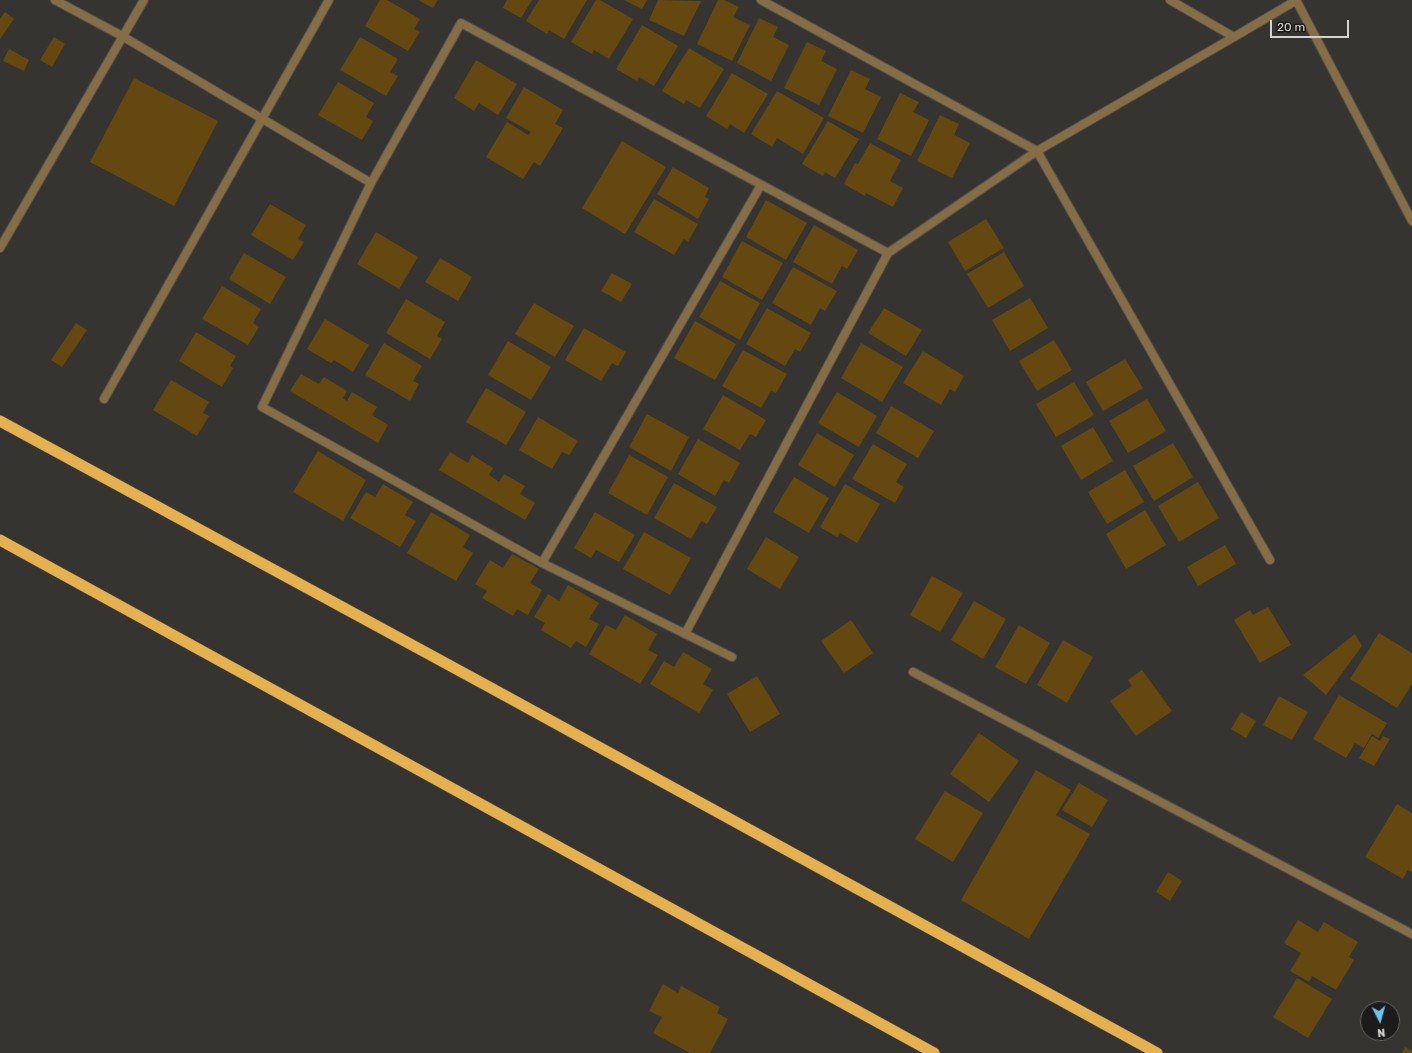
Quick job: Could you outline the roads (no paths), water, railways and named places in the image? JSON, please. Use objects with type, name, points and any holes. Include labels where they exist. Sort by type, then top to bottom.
[{"type":"highway","points":[[0,421],[1157,1053]]},
{"type":"highway","points":[[0,540],[934,1053]]},
{"type":"street","points":[[55,0],[122,36],[371,183]]},
{"type":"street","points":[[0,248],[144,0]]},
{"type":"street","points":[[104,399],[329,0]]},
{"type":"street","points":[[761,0],[1037,151],[1270,560]]},
{"type":"street","points":[[1170,0],[1234,38]]},
{"type":"street","points":[[685,634],[888,253],[1037,151],[1234,38],[1296,0],[1412,221]]},
{"type":"street","points":[[732,657],[542,563],[262,407],[371,183],[461,23],[888,253]]},
{"type":"street","points":[[542,563],[761,185]]},
{"type":"street","points":[[913,672],[1412,934]]}]
